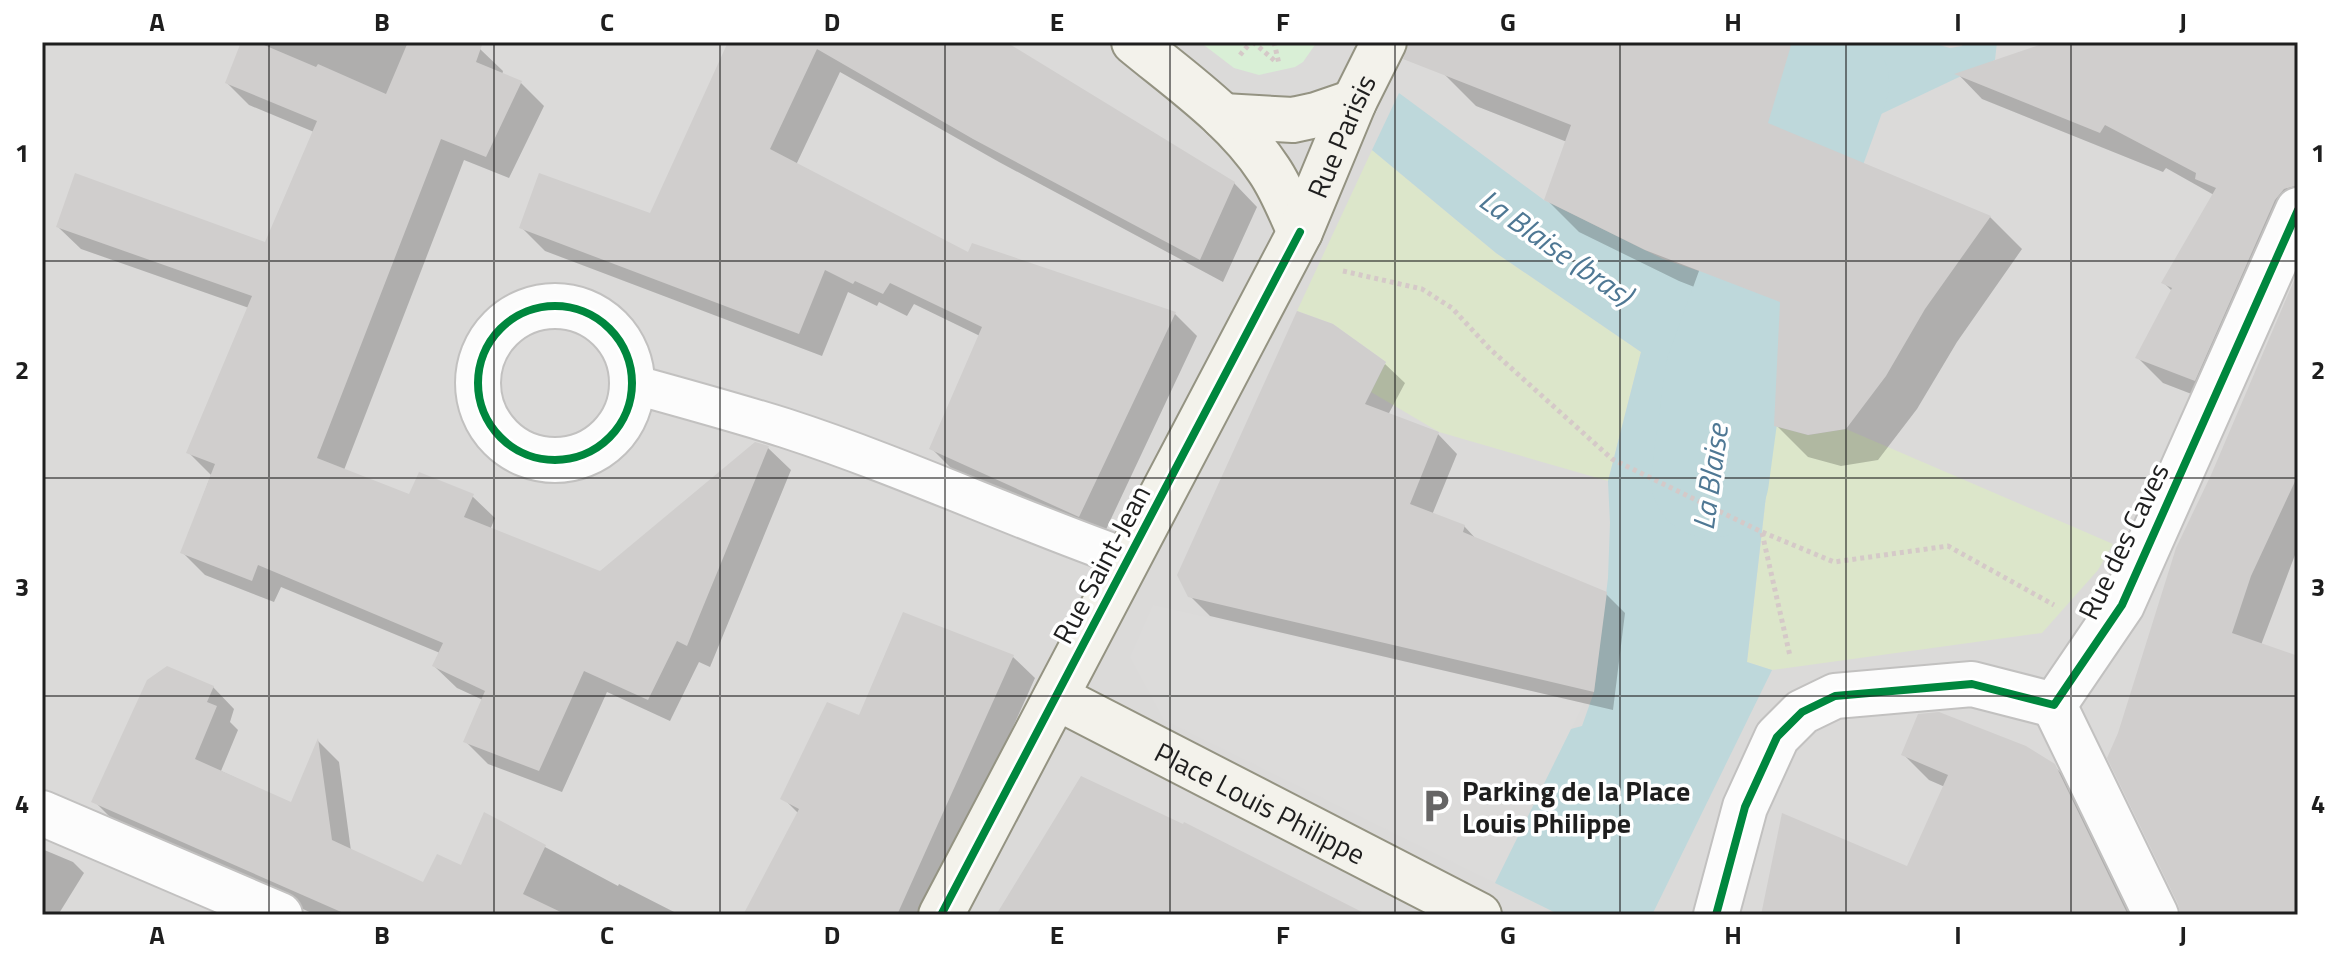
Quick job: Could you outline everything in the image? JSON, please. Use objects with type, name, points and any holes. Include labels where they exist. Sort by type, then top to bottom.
[{"type":"main road","points":[[1134,42],[1223,116],[1270,171],[1296,239]]},
{"type":"main road","name":"Rue Parisis","points":[[1296,239],[1354,102],[1384,42]]},
{"type":"main road","points":[[1223,116],[1293,120],[1354,102]]},
{"type":"main road","name":"Rue Saint-Jean","points":[[941,915],[1296,239]]},
{"type":"main road","name":"Place Louis Philippe","points":[[1056,697],[1471,911]]},
{"type":"street","name":"Rue des Caves","points":[[2054,705],[2122,605],[2298,210]]},
{"type":"street","points":[[1716,915],[1745,807],[1777,737],[1802,712],[1835,696],[1972,684],[2054,705],[2156,915]]},
{"type":"street","points":[[42,813],[280,915]]},
{"type":"lane","points":[[632,384],[786,429],[1129,559]]},
{"type":"path","points":[[1253,42],[1279,64]]},
{"type":"path","points":[[1296,239],[1337,270],[1422,289],[1452,308],[1490,349],[1612,459],[1762,532],[1834,562],[1948,546],[2104,633]]},
{"type":"path","points":[[1762,532],[1802,712]]},
{"type":"shaded area","points":[[42,42],[2298,42],[2298,915],[42,915]]},
{"type":"shaded area","name":"Parking de la Place Louis Philippe","points":[[1153,605],[1584,703],[1495,883],[1164,720],[1130,657]]},
{"type":"green space","points":[[1200,42],[1317,42],[1303,62],[1295,67],[1259,75],[1234,68]]},
{"type":"green space","points":[[1372,150],[1496,253],[1641,352],[1608,481],[1439,432],[1371,392],[1386,362],[1333,324],[1297,311]]},
{"type":"green space","points":[[1774,426],[1808,435],[1846,429],[2113,544],[2098,570],[2042,633],[1772,670],[1747,662]]},
{"type":"water","points":[[1778,42],[1929,42],[1950,48],[1962,46],[1964,42],[1997,42],[1995,60],[1841,133],[1834,150],[1768,123],[1788,57]]},
{"type":"water","name":"La Blaise (bras)","points":[[1399,93],[1544,200],[1663,259],[1705,273],[1697,294],[1707,298],[1709,294],[1778,348],[1774,426],[1747,662],[1772,670],[1652,915],[1560,915],[1495,883],[1571,729],[1582,726],[1594,692],[1608,578],[1608,481],[1641,352],[1496,253],[1372,150]]},
{"type":"building","points":[[241,42],[257,42],[316,67],[318,64],[386,94],[408,42],[483,42],[476,62],[522,81],[486,157],[441,139],[317,458],[409,494],[419,472],[474,494],[464,517],[600,571],[755,442],[769,446],[687,646],[677,641],[648,700],[584,671],[539,771],[463,742],[485,691],[432,666],[443,643],[258,565],[252,581],[180,553],[215,464],[186,453],[252,296],[56,227],[75,173],[265,242],[317,121],[225,83]]},
{"type":"building","points":[[728,42],[1006,42],[1235,182],[1200,260],[973,139],[817,49],[770,149],[968,252],[972,243],[1176,312],[1079,517],[929,449],[982,327],[890,283],[883,294],[825,270],[799,334],[519,228],[539,173],[650,213]]},
{"type":"building","points":[[1409,42],[1792,42],[1768,123],[1991,216],[1925,309],[1886,376],[1846,429],[1808,435],[1774,426],[1780,302],[1645,250],[1544,200],[1571,125],[1403,59]]},
{"type":"building","points":[[2048,42],[2298,42],[2298,185],[2284,189],[2275,200],[2195,381],[2135,358],[2172,288],[2161,283],[2216,188],[2195,179],[2196,173],[2105,125],[2100,133],[1954,74]]},
{"type":"building","points":[[2298,271],[2298,475],[2251,576],[2232,633],[2298,656],[2298,915],[2181,915],[2107,758],[2118,733],[2176,548],[2211,475]]},
{"type":"building","points":[[1297,311],[1333,324],[1386,362],[1365,404],[1439,432],[1410,504],[1465,525],[1463,532],[1607,592],[1594,692],[1188,597],[1177,575]]},
{"type":"building","points":[[903,612],[1014,655],[897,915],[743,915],[799,809],[780,799],[827,702],[859,715]]},
{"type":"building","points":[[167,666],[214,686],[207,702],[217,706],[195,759],[291,802],[318,738],[332,840],[423,882],[437,854],[461,865],[484,812],[546,845],[523,894],[567,915],[348,915],[91,802],[147,680]]},
{"type":"building","points":[[1939,712],[2026,746],[2055,764],[2128,915],[1761,915],[1782,813],[1907,866],[1948,775],[1901,755],[1918,714]]},
{"type":"building","points":[[1081,776],[1184,822],[1368,915],[996,915]]},
{"type":"waterway","name":"La Blaise","points":[[1710,479],[1724,375],[1830,83],[1810,42]]},
{"type":"cycle path","points":[[1716,915],[1745,807],[1777,737],[1802,712],[1835,696],[1972,684],[2054,705],[2122,605],[2298,210]]},
{"type":"cycle path","points":[[941,915],[1300,232]]},
{"type":"cycle path","points":[[555,306],[584,312],[609,329],[626,354],[632,383],[626,412],[609,437],[584,454],[555,460],[526,454],[501,437],[484,412],[478,383],[484,354],[501,329],[526,312],[555,306]]},
{"type":"place","name":"Parking de la Place Louis Philippe","points":[[1436,806]]}]
